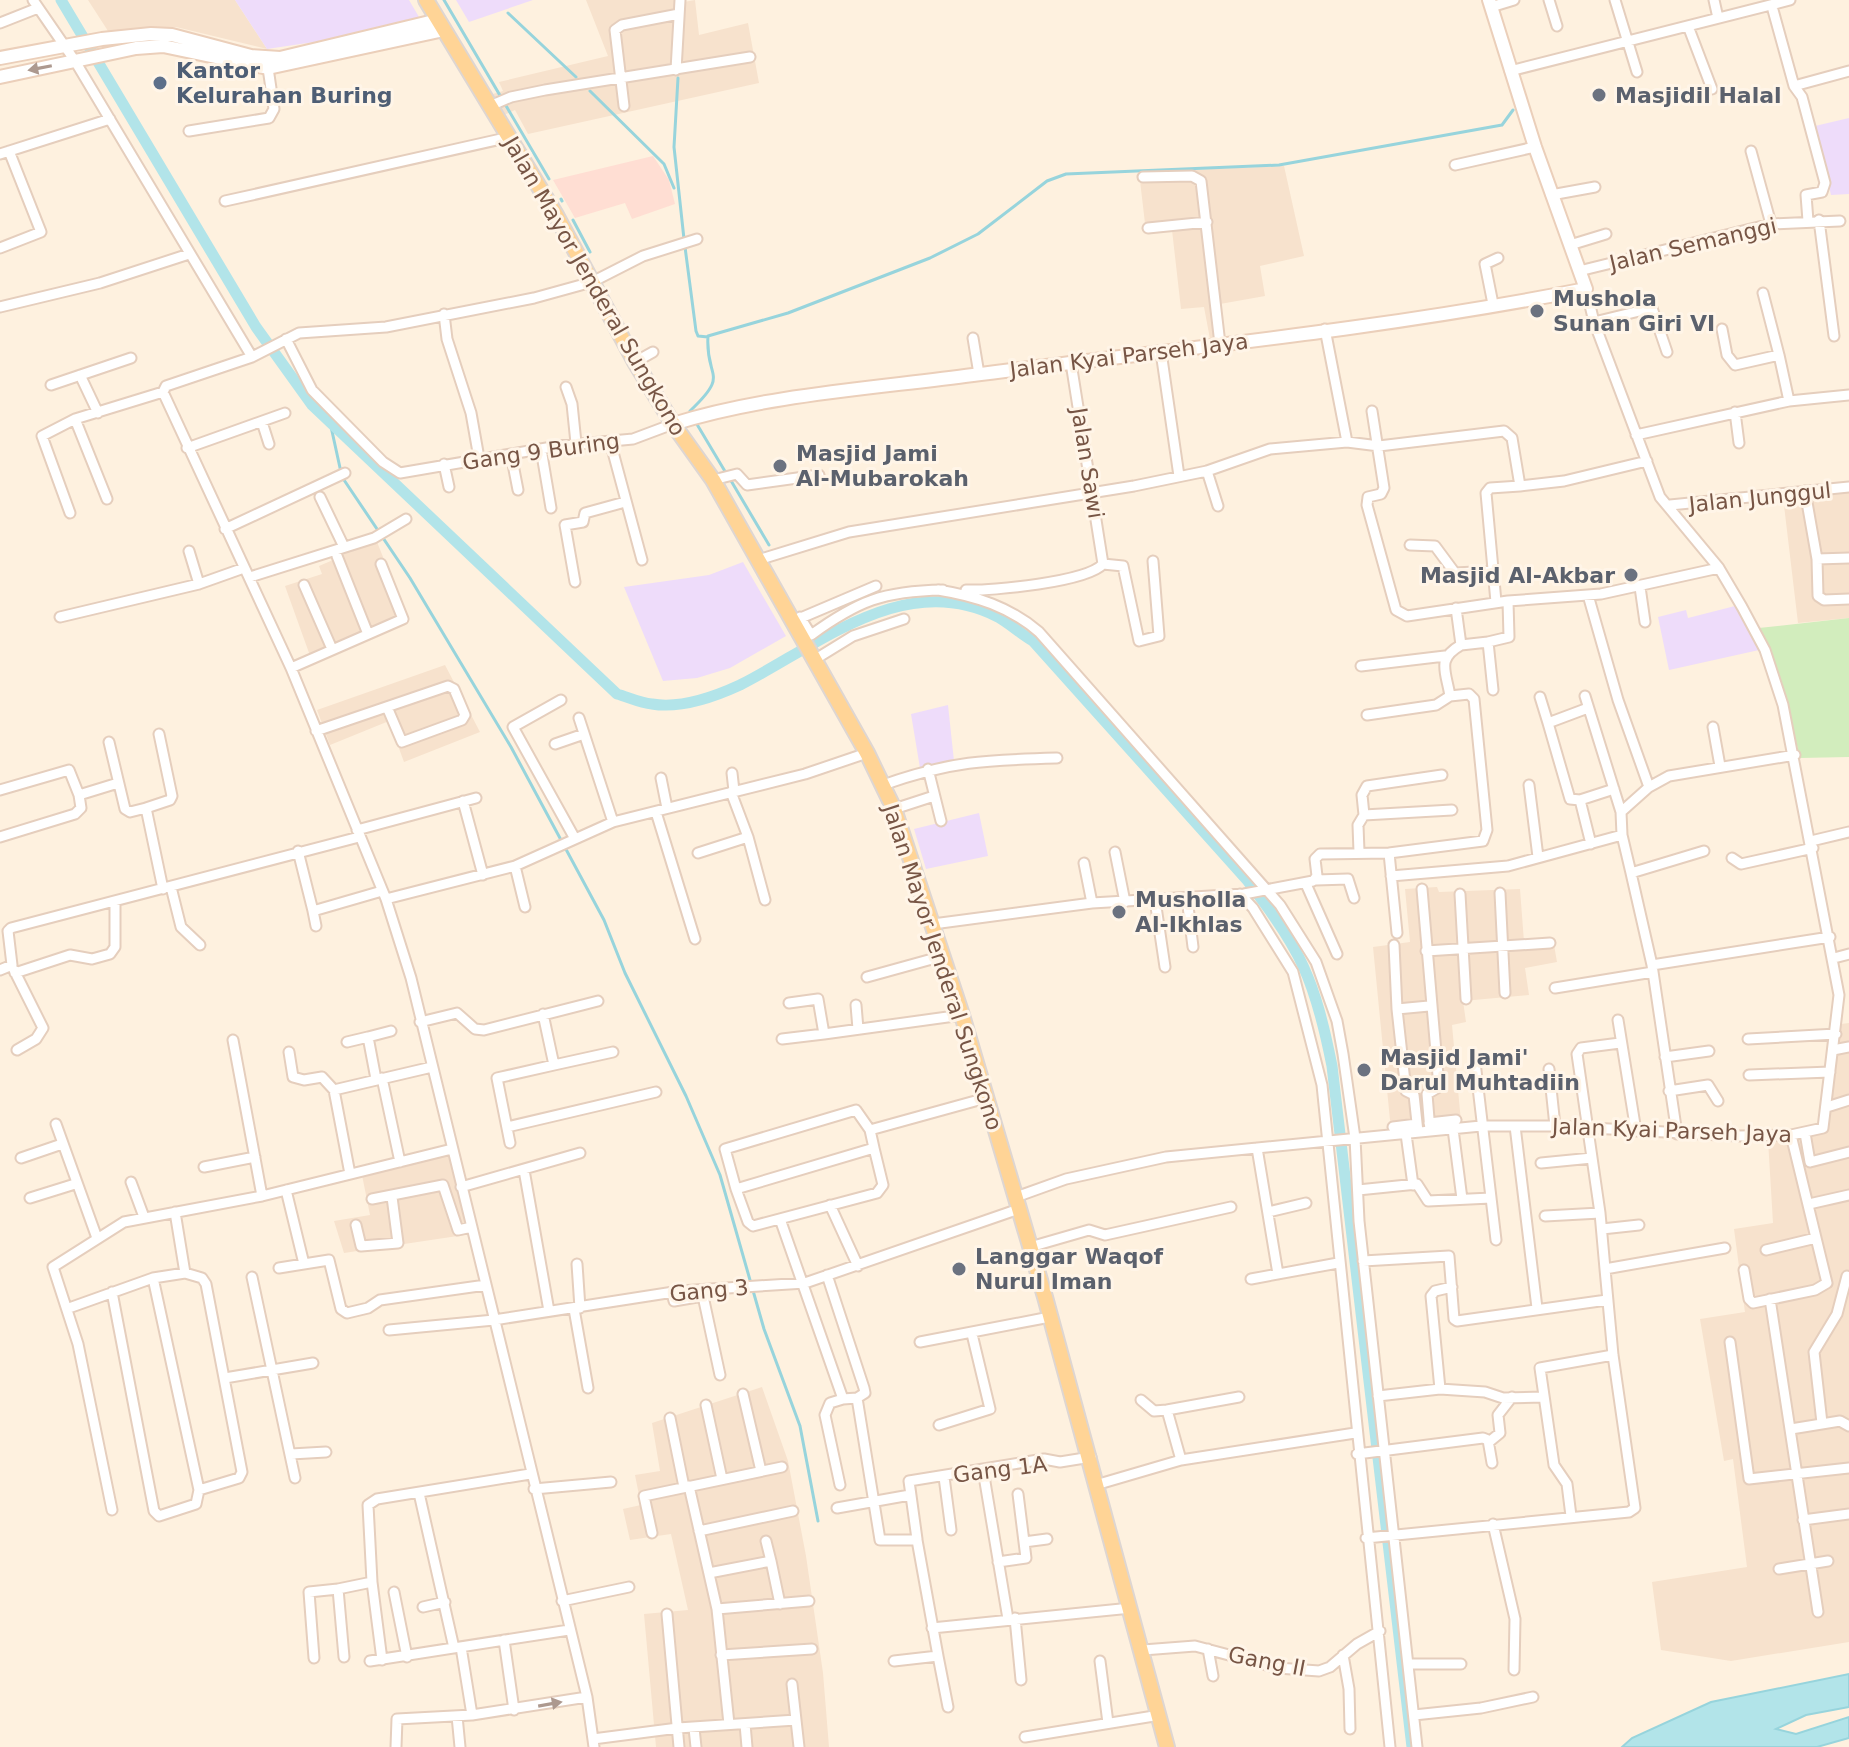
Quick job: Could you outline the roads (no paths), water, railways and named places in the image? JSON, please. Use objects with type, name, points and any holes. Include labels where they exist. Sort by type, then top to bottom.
[{"type":"main road","name":"Jalan Mayor Jenderal Sungkono","points":[[426,0],[494,104],[510,137],[600,278],[645,356],[673,424],[722,477],[765,557],[812,633],[814,658],[894,809],[962,1015],[1099,1484],[1167,1747]]},
{"type":"main road","points":[[1490,3],[1551,195],[1586,289]]},
{"type":"main road","points":[[0,58],[102,39],[172,35],[251,56],[280,58],[441,25]]},
{"type":"main road","points":[[0,77],[111,53],[163,46],[268,68],[441,25]]},
{"type":"main road","name":"Jalan Kyai Parseh Jaya","points":[[673,424],[697,417],[839,393],[1220,344],[1586,289]]},
{"type":"street","points":[[676,70],[680,0]]},
{"type":"street","points":[[1490,3],[1514,0]]},
{"type":"street","points":[[1549,0],[1557,26]]},
{"type":"street","points":[[1615,0],[1637,72]]},
{"type":"street","points":[[1714,0],[1718,18]]},
{"type":"street","points":[[1510,71],[1790,0]]},
{"type":"street","points":[[0,23],[36,4],[68,45],[189,254],[255,355]]},
{"type":"street","points":[[1773,10],[1794,86],[1802,97],[1825,183],[1822,192],[1806,195],[1814,220],[1834,336]]},
{"type":"street","points":[[624,106],[615,30],[622,25],[679,14]]},
{"type":"street","points":[[1688,26],[1712,89]]},
{"type":"street","points":[[494,104],[511,97],[750,57]]},
{"type":"street","points":[[189,131],[269,118],[274,109],[268,68]]},
{"type":"street","points":[[1794,86],[1849,71]]},
{"type":"street","points":[[0,248],[41,232],[5,152],[110,119]]},
{"type":"street","points":[[225,201],[510,137]]},
{"type":"street","points":[[1455,165],[1535,147]]},
{"type":"street","points":[[1751,151],[1771,224]]},
{"type":"street","points":[[1143,177],[1197,177],[1203,187],[1220,344]]},
{"type":"street","points":[[1551,195],[1595,187]]},
{"type":"street","name":"Jalan Semanggi","points":[[1579,271],[1771,224],[1840,221]]},
{"type":"street","points":[[1148,228],[1207,222]]},
{"type":"street","points":[[1570,245],[1606,234]]},
{"type":"street","points":[[70,513],[42,436],[75,419],[163,392],[166,386],[255,355],[285,339],[322,329],[386,327],[534,298],[600,278],[688,241]]},
{"type":"street","points":[[0,307],[100,283],[189,254]]},
{"type":"street","points":[[1493,304],[1485,264],[1498,258]]},
{"type":"street","points":[[1586,289],[1594,322],[1660,497],[1670,505],[1719,568],[1765,650],[1795,755],[1834,958],[1839,995],[1827,1107],[1849,1100]]},
{"type":"street","points":[[1763,293],[1789,401]]},
{"type":"street","points":[[1594,322],[1652,308],[1667,352]]},
{"type":"street","points":[[444,314],[450,348],[471,413],[479,458]]},
{"type":"street","points":[[1325,329],[1347,442]]},
{"type":"street","points":[[1722,329],[1727,355],[1735,365],[1779,355]]},
{"type":"street","points":[[973,338],[979,374]]},
{"type":"street","name":"Gang 9 Buring","points":[[285,339],[312,390],[394,471],[407,472],[576,443],[645,436],[673,424]]},
{"type":"street","points":[[1161,352],[1179,476]]},
{"type":"street","points":[[51,385],[131,358]]},
{"type":"street","name":"Jalan Sawi","points":[[1071,363],[1103,564]]},
{"type":"street","points":[[80,375],[98,413]]},
{"type":"street","points":[[566,387],[572,404],[576,443]]},
{"type":"street","points":[[163,392],[291,668],[384,895],[411,978],[587,1697],[593,1743],[678,1728],[796,1720]]},
{"type":"street","points":[[1636,435],[1789,401],[1849,395]]},
{"type":"street","points":[[1372,411],[1383,492],[1368,497],[1367,505],[1396,610],[1407,616],[1496,602],[1588,595],[1640,587],[1719,568]]},
{"type":"street","points":[[1735,412],[1739,443]]},
{"type":"street","points":[[187,448],[285,413]]},
{"type":"street","points":[[75,419],[107,499]]},
{"type":"street","points":[[262,422],[269,444]]},
{"type":"street","points":[[765,557],[885,524],[1207,471],[1270,449],[1347,442],[1379,446],[1504,431],[1512,438],[1520,486]]},
{"type":"street","points":[[610,441],[642,560]]},
{"type":"street","points":[[541,449],[551,508]]},
{"type":"street","points":[[511,454],[518,490]]},
{"type":"street","points":[[1496,602],[1486,493],[1490,488],[1564,481],[1647,461]]},
{"type":"street","points":[[444,464],[449,487]]},
{"type":"street","points":[[1207,471],[1218,506]]},
{"type":"street","points":[[225,529],[341,474]]},
{"type":"street","points":[[722,477],[737,474],[747,485],[819,475]]},
{"type":"street","name":"Jalan Junggul","points":[[1670,505],[1849,487]]},
{"type":"street","points":[[1805,491],[1817,559],[1818,596],[1824,600],[1849,599]]},
{"type":"street","points":[[320,497],[344,547]]},
{"type":"street","points":[[575,582],[565,525],[583,522],[585,513],[625,502]]},
{"type":"street","points":[[250,577],[374,538],[406,519]]},
{"type":"street","points":[[1410,545],[1435,546],[1455,573],[1494,571]]},
{"type":"street","points":[[189,551],[199,584]]},
{"type":"street","points":[[337,556],[368,634]]},
{"type":"street","points":[[1817,559],[1849,558]]},
{"type":"street","points":[[812,633],[834,616],[868,600],[938,590],[1017,589],[1090,573],[1103,564],[1123,566],[1127,571],[1136,638],[1139,641],[1159,636],[1153,561]]},
{"type":"street","points":[[291,668],[403,619],[381,564]]},
{"type":"street","points":[[60,617],[199,584],[244,568]]},
{"type":"street","points":[[304,585],[332,649]]},
{"type":"street","points":[[802,617],[876,586]]},
{"type":"street","points":[[1640,587],[1645,622]]},
{"type":"street","points":[[938,590],[985,600],[1018,615],[1039,632],[1264,889],[1299,932],[1316,962],[1337,1021],[1353,1138],[1390,1534],[1409,1664],[1417,1747]]},
{"type":"street","points":[[1588,595],[1618,700],[1649,787]]},
{"type":"street","points":[[1361,666],[1445,656],[1461,645],[1509,637],[1508,601]]},
{"type":"street","points":[[1456,608],[1461,645]]},
{"type":"street","points":[[814,658],[853,636],[904,619]]},
{"type":"street","points":[[1488,642],[1493,690]]},
{"type":"street","points":[[1445,656],[1450,696]]},
{"type":"street","points":[[316,731],[448,686],[454,689],[465,715],[462,720],[402,742],[387,707]]},
{"type":"street","points":[[1316,880],[1316,856],[1389,853],[1477,843],[1487,837],[1474,699],[1469,694],[1450,696],[1436,705],[1367,715]]},
{"type":"street","points":[[1585,696],[1621,812],[1622,835],[1652,968],[1677,1134]]},
{"type":"street","points":[[1540,697],[1570,799],[1580,800],[1614,789]]},
{"type":"street","points":[[561,700],[513,727],[572,838]]},
{"type":"street","points":[[1548,723],[1588,708]]},
{"type":"street","points":[[579,718],[613,822]]},
{"type":"street","points":[[1713,727],[1720,766]]},
{"type":"street","points":[[109,742],[127,812],[170,800],[172,796],[159,734]]},
{"type":"street","points":[[555,744],[584,734]]},
{"type":"street","points":[[313,911],[515,866],[613,822],[733,792],[867,753]]},
{"type":"street","points":[[1621,812],[1649,787],[1669,776],[1795,755]]},
{"type":"street","points":[[883,785],[928,769],[975,760],[1057,758]]},
{"type":"street","points":[[928,769],[941,821]]},
{"type":"street","points":[[0,790],[69,770],[81,808],[75,814],[0,837]]},
{"type":"street","points":[[732,773],[733,792],[765,900]]},
{"type":"street","points":[[1359,852],[1358,825],[1364,815],[1362,795],[1367,786],[1442,775]]},
{"type":"street","points":[[661,778],[667,808]]},
{"type":"street","points":[[79,795],[118,783]]},
{"type":"street","points":[[1529,785],[1538,857]]},
{"type":"street","points":[[894,809],[934,796]]},
{"type":"street","points":[[17,1050],[36,1039],[43,1028],[14,969],[8,931],[11,928],[167,888],[476,798]]},
{"type":"street","points":[[1580,800],[1591,844]]},
{"type":"street","points":[[463,801],[483,875]]},
{"type":"street","points":[[146,808],[167,888],[181,927],[200,945]]},
{"type":"street","points":[[1364,815],[1452,810]]},
{"type":"street","points":[[656,812],[695,939]]},
{"type":"street","points":[[1732,858],[1737,864],[1752,863],[1849,832]]},
{"type":"street","points":[[1391,876],[1508,866],[1622,835]]},
{"type":"street","points":[[698,853],[748,837]]},
{"type":"street","points":[[298,851],[316,926]]},
{"type":"street","points":[[1631,873],[1704,851]]},
{"type":"street","points":[[1115,852],[1125,902]]},
{"type":"street","points":[[1389,853],[1397,933]]},
{"type":"street","points":[[1084,863],[1092,903]]},
{"type":"street","points":[[515,866],[525,907]]},
{"type":"street","points":[[933,924],[1092,903],[1242,894],[1316,880],[1348,879],[1354,898]]},
{"type":"street","points":[[1306,884],[1337,954]]},
{"type":"street","points":[[1394,945],[1406,1091],[1414,1095],[1427,1094],[1439,1087],[1429,1006],[1422,889]]},
{"type":"street","points":[[1500,893],[1505,993]]},
{"type":"street","points":[[1242,894],[1293,972],[1311,1030],[1331,1140],[1338,1263],[1380,1631],[1390,1747]]},
{"type":"street","points":[[1460,894],[1466,999]]},
{"type":"street","points":[[1187,898],[1193,947]]},
{"type":"street","points":[[1155,900],[1165,967]]},
{"type":"street","points":[[0,970],[70,955],[89,959],[110,954],[115,947],[115,901]]},
{"type":"street","points":[[1555,988],[1830,937]]},
{"type":"street","points":[[1426,951],[1550,943]]},
{"type":"street","points":[[1834,958],[1849,954]]},
{"type":"street","points":[[867,977],[943,956]]},
{"type":"street","points":[[789,1003],[816,997],[824,1034]]},
{"type":"street","points":[[420,1022],[457,1013],[475,1029],[484,1030],[598,1001]]},
{"type":"street","points":[[856,1005],[858,1029]]},
{"type":"street","points":[[1397,1009],[1429,1006]]},
{"type":"street","points":[[543,1014],[554,1065]]},
{"type":"street","points":[[782,1039],[962,1015]]},
{"type":"street","points":[[1618,1020],[1636,1131]]},
{"type":"street","points":[[347,1042],[391,1031]]},
{"type":"street","points":[[1748,1039],[1836,1034]]},
{"type":"street","points":[[368,1037],[400,1162]]},
{"type":"street","points":[[233,1040],[262,1196]]},
{"type":"street","points":[[1368,1538],[1629,1512],[1637,1503],[1613,1355],[1602,1229],[1577,1054],[1581,1048],[1620,1043]]},
{"type":"street","points":[[1833,1050],[1849,1047]]},
{"type":"street","points":[[1665,1057],[1709,1051]]},
{"type":"street","points":[[289,1052],[293,1077],[298,1080],[322,1077],[334,1090],[350,1174]]},
{"type":"street","points":[[510,1143],[497,1078],[613,1052]]},
{"type":"street","points":[[1475,1062],[1496,1240]]},
{"type":"street","points":[[334,1090],[432,1067]]},
{"type":"street","points":[[1549,1069],[1555,1126]]},
{"type":"street","points":[[1749,1075],[1830,1072]]},
{"type":"street","points":[[1669,1091],[1708,1085],[1718,1101]]},
{"type":"street","points":[[507,1127],[656,1092]]},
{"type":"street","points":[[1427,1094],[1430,1127]]},
{"type":"street","points":[[1393,1127],[1417,1128],[1414,1095]]},
{"type":"street","points":[[870,1130],[986,1098]]},
{"type":"street","name":"Jalan Kyai Parseh Jaya","points":[[1017,1203],[1123,1165],[1406,1134],[1417,1128],[1455,1124],[1555,1126],[1677,1134],[1791,1135],[1823,1128],[1827,1107]]},
{"type":"street","points":[[856,1110],[870,1130],[881,1190],[750,1225],[736,1189],[725,1149],[728,1145],[856,1110]]},
{"type":"street","points":[[56,1124],[75,1184],[97,1238]]},
{"type":"street","points":[[1455,1124],[1462,1199]]},
{"type":"street","points":[[1515,1126],[1537,1308]]},
{"type":"street","points":[[1805,1133],[1810,1162]]},
{"type":"street","points":[[1406,1134],[1413,1185]]},
{"type":"street","points":[[1791,1135],[1827,1283]]},
{"type":"street","points":[[21,1158],[62,1144]]},
{"type":"street","points":[[736,1189],[874,1148]]},
{"type":"street","points":[[1257,1148],[1278,1274]]},
{"type":"street","points":[[112,1510],[69,1308],[53,1267],[124,1222],[262,1196],[452,1149]]},
{"type":"street","points":[[1797,1165],[1849,1152]]},
{"type":"street","points":[[461,1187],[580,1153]]},
{"type":"street","points":[[204,1167],[255,1157]]},
{"type":"street","points":[[1541,1163],[1592,1158]]},
{"type":"street","points":[[524,1170],[549,1311]]},
{"type":"street","points":[[131,1182],[144,1217]]},
{"type":"street","points":[[30,1198],[75,1184]]},
{"type":"street","points":[[372,1199],[444,1185],[458,1230],[472,1227]]},
{"type":"street","points":[[1358,1190],[1413,1185],[1421,1186],[1427,1201],[1491,1198]]},
{"type":"street","points":[[286,1190],[304,1264]]},
{"type":"street","points":[[1809,1204],[1849,1195]]},
{"type":"street","points":[[356,1225],[361,1246],[398,1243],[392,1197]]},
{"type":"street","name":"Gang 3","points":[[389,1330],[494,1320],[672,1293],[805,1283],[858,1266],[1017,1203]]},
{"type":"street","points":[[1268,1212],[1306,1203]]},
{"type":"street","points":[[830,1205],[858,1266]]},
{"type":"street","points":[[1030,1247],[1089,1230],[1103,1236],[1231,1207]]},
{"type":"street","points":[[175,1212],[185,1273]]},
{"type":"street","points":[[1545,1216],[1600,1213]]},
{"type":"street","points":[[780,1219],[805,1283],[843,1399]]},
{"type":"street","points":[[1602,1229],[1639,1225]]},
{"type":"street","points":[[1766,1250],[1816,1238]]},
{"type":"street","points":[[1605,1269],[1725,1248]]},
{"type":"street","points":[[1363,1261],[1446,1255],[1451,1261],[1454,1319],[1457,1321],[1607,1300]]},
{"type":"street","points":[[279,1268],[331,1262],[341,1309],[347,1313],[370,1308],[380,1300],[486,1285]]},
{"type":"street","points":[[1251,1279],[1338,1263]]},
{"type":"street","points":[[577,1264],[577,1308],[588,1388]]},
{"type":"street","points":[[1744,1270],[1750,1302],[1815,1290],[1848,1276]]},
{"type":"street","points":[[69,1308],[153,1278],[185,1273],[202,1278],[206,1284],[225,1378],[241,1476],[199,1490]]},
{"type":"street","points":[[827,1275],[865,1393],[857,1398],[830,1403],[825,1415],[840,1485]]},
{"type":"street","points":[[1822,1423],[1814,1352],[1837,1314],[1848,1276]]},
{"type":"street","points":[[252,1277],[295,1478]]},
{"type":"street","points":[[112,1292],[154,1511],[159,1516],[191,1508],[196,1504],[199,1490],[153,1278]]},
{"type":"street","points":[[1440,1389],[1431,1296],[1435,1291],[1452,1287]]},
{"type":"street","points":[[672,1293],[674,1301],[704,1298],[720,1375]]},
{"type":"street","points":[[1770,1299],[1818,1612]]},
{"type":"street","points":[[920,1342],[1050,1317]]},
{"type":"street","points":[[939,1425],[990,1409],[972,1334]]},
{"type":"street","points":[[1730,1342],[1747,1477],[1752,1481],[1849,1468]]},
{"type":"street","points":[[1571,1516],[1567,1484],[1554,1465],[1541,1365],[1613,1355]]},
{"type":"street","points":[[225,1378],[313,1363]]},
{"type":"street","points":[[1378,1396],[1440,1389],[1512,1397],[1543,1397]]},
{"type":"street","points":[[743,1394],[761,1471]]},
{"type":"street","points":[[1141,1400],[1154,1411],[1239,1397]]},
{"type":"street","points":[[1489,1442],[1500,1433],[1498,1415],[1512,1397]]},
{"type":"street","points":[[857,1398],[871,1503],[881,1542],[917,1539]]},
{"type":"street","points":[[706,1405],[722,1479]]},
{"type":"street","points":[[1167,1410],[1181,1460]]},
{"type":"street","points":[[670,1418],[717,1609],[729,1724]]},
{"type":"street","points":[[1791,1429],[1840,1421],[1849,1426]]},
{"type":"street","points":[[1099,1484],[1181,1460],[1355,1433]]},
{"type":"street","points":[[1359,1454],[1483,1438],[1489,1442],[1492,1463]]},
{"type":"street","points":[[291,1454],[326,1452]]},
{"type":"street","name":"Gang 1A","points":[[910,1495],[909,1481],[1044,1459],[1060,1462],[1091,1457]]},
{"type":"street","points":[[652,1533],[644,1496],[782,1467]]},
{"type":"street","points":[[983,1470],[1021,1680]]},
{"type":"street","points":[[382,1660],[372,1582],[368,1505],[377,1499],[530,1474]]},
{"type":"street","points":[[944,1477],[951,1530]]},
{"type":"street","points":[[534,1489],[611,1482]]},
{"type":"street","points":[[419,1493],[472,1715]]},
{"type":"street","points":[[998,1562],[1025,1560],[1018,1494]]},
{"type":"street","points":[[837,1508],[910,1495],[948,1707]]},
{"type":"street","points":[[699,1531],[793,1511]]},
{"type":"street","points":[[1803,1520],[1849,1514]]},
{"type":"street","points":[[1493,1524],[1515,1619],[1514,1670]]},
{"type":"street","points":[[1024,1542],[1047,1539]]},
{"type":"street","points":[[766,1541],[780,1604]]},
{"type":"street","points":[[709,1573],[771,1561]]},
{"type":"street","points":[[1779,1569],[1828,1561]]},
{"type":"street","points":[[314,1658],[309,1592],[372,1582]]},
{"type":"street","points":[[562,1601],[629,1587]]},
{"type":"street","points":[[338,1589],[344,1657]]},
{"type":"street","points":[[394,1592],[407,1657]]},
{"type":"street","points":[[717,1609],[809,1601]]},
{"type":"street","points":[[423,1607],[445,1602]]},
{"type":"street","points":[[932,1628],[1131,1608]]},
{"type":"street","points":[[667,1614],[679,1747]]},
{"type":"street","points":[[370,1661],[569,1630]]},
{"type":"street","name":"Gang II","points":[[1143,1650],[1182,1645],[1319,1676],[1343,1655],[1380,1631]]},
{"type":"street","points":[[504,1640],[514,1710]]},
{"type":"street","points":[[721,1655],[812,1649]]},
{"type":"street","points":[[1208,1649],[1213,1676]]},
{"type":"street","points":[[1343,1655],[1349,1689],[1350,1729]]},
{"type":"street","points":[[894,1661],[938,1656]]},
{"type":"street","points":[[1100,1661],[1108,1723]]},
{"type":"street","points":[[1409,1664],[1461,1664]]},
{"type":"street","points":[[792,1684],[799,1747]]},
{"type":"street","points":[[396,1747],[397,1719],[472,1715],[587,1697]]},
{"type":"street","points":[[1414,1715],[1481,1708],[1533,1697]]},
{"type":"street","points":[[1025,1737],[1160,1715]]},
{"type":"street","points":[[457,1716],[460,1747]]},
{"type":"street","points":[[745,1724],[747,1747]]},
{"type":"street","points":[[694,1728],[696,1747]]},
{"type":"water","points":[[1849,1674],[1849,1707],[1806,1715],[1776,1729],[1796,1734],[1849,1717],[1849,1738],[1817,1747],[1622,1747],[1632,1738],[1711,1702]]},
{"type":"waterway","points":[[61,0],[256,327],[312,405],[617,694],[663,705],[697,701],[740,685],[864,618],[896,607],[930,602],[963,604],[998,617],[1033,641],[1247,880],[1281,926],[1303,967],[1319,1010],[1332,1066],[1412,1747]]},
{"type":"waterway","points":[[444,0],[549,179]]},
{"type":"waterway","points":[[508,13],[576,77]]},
{"type":"waterway","points":[[678,78],[674,147],[684,239]]},
{"type":"waterway","points":[[590,91],[664,164],[674,188]]},
{"type":"waterway","points":[[690,411],[713,382],[708,336],[788,313],[930,258],[978,234],[1047,181],[1066,174],[1279,165],[1502,125],[1513,110]]},
{"type":"waterway","points":[[573,220],[590,252]]},
{"type":"waterway","points":[[685,247],[696,331],[698,336],[708,337]]},
{"type":"waterway","points":[[695,421],[726,473]]},
{"type":"waterway","points":[[330,422],[342,477],[410,578],[511,747],[604,920],[625,973],[686,1096],[720,1175],[764,1329],[800,1426],[818,1521]]},
{"type":"waterway","points":[[730,479],[769,545]]},
{"type":"place","name":"Kantor Kelurahan Buring","points":[[160,83]]},
{"type":"place","name":"Masjidil Halal","points":[[1599,95]]},
{"type":"place","name":"Mushola Sunan Giri VI","points":[[1537,311]]},
{"type":"place","name":"Masjid Jami Al-Mubarokah","points":[[780,466]]},
{"type":"place","name":"Masjid Al-Akbar","points":[[1631,575]]},
{"type":"place","name":"Musholla Al-Ikhlas","points":[[1119,912]]},
{"type":"place","name":"Masjid Jami' Darul Muhtadiin","points":[[1364,1070]]},
{"type":"place","name":"Langgar Waqof Nurul Iman","points":[[959,1269]]}]
